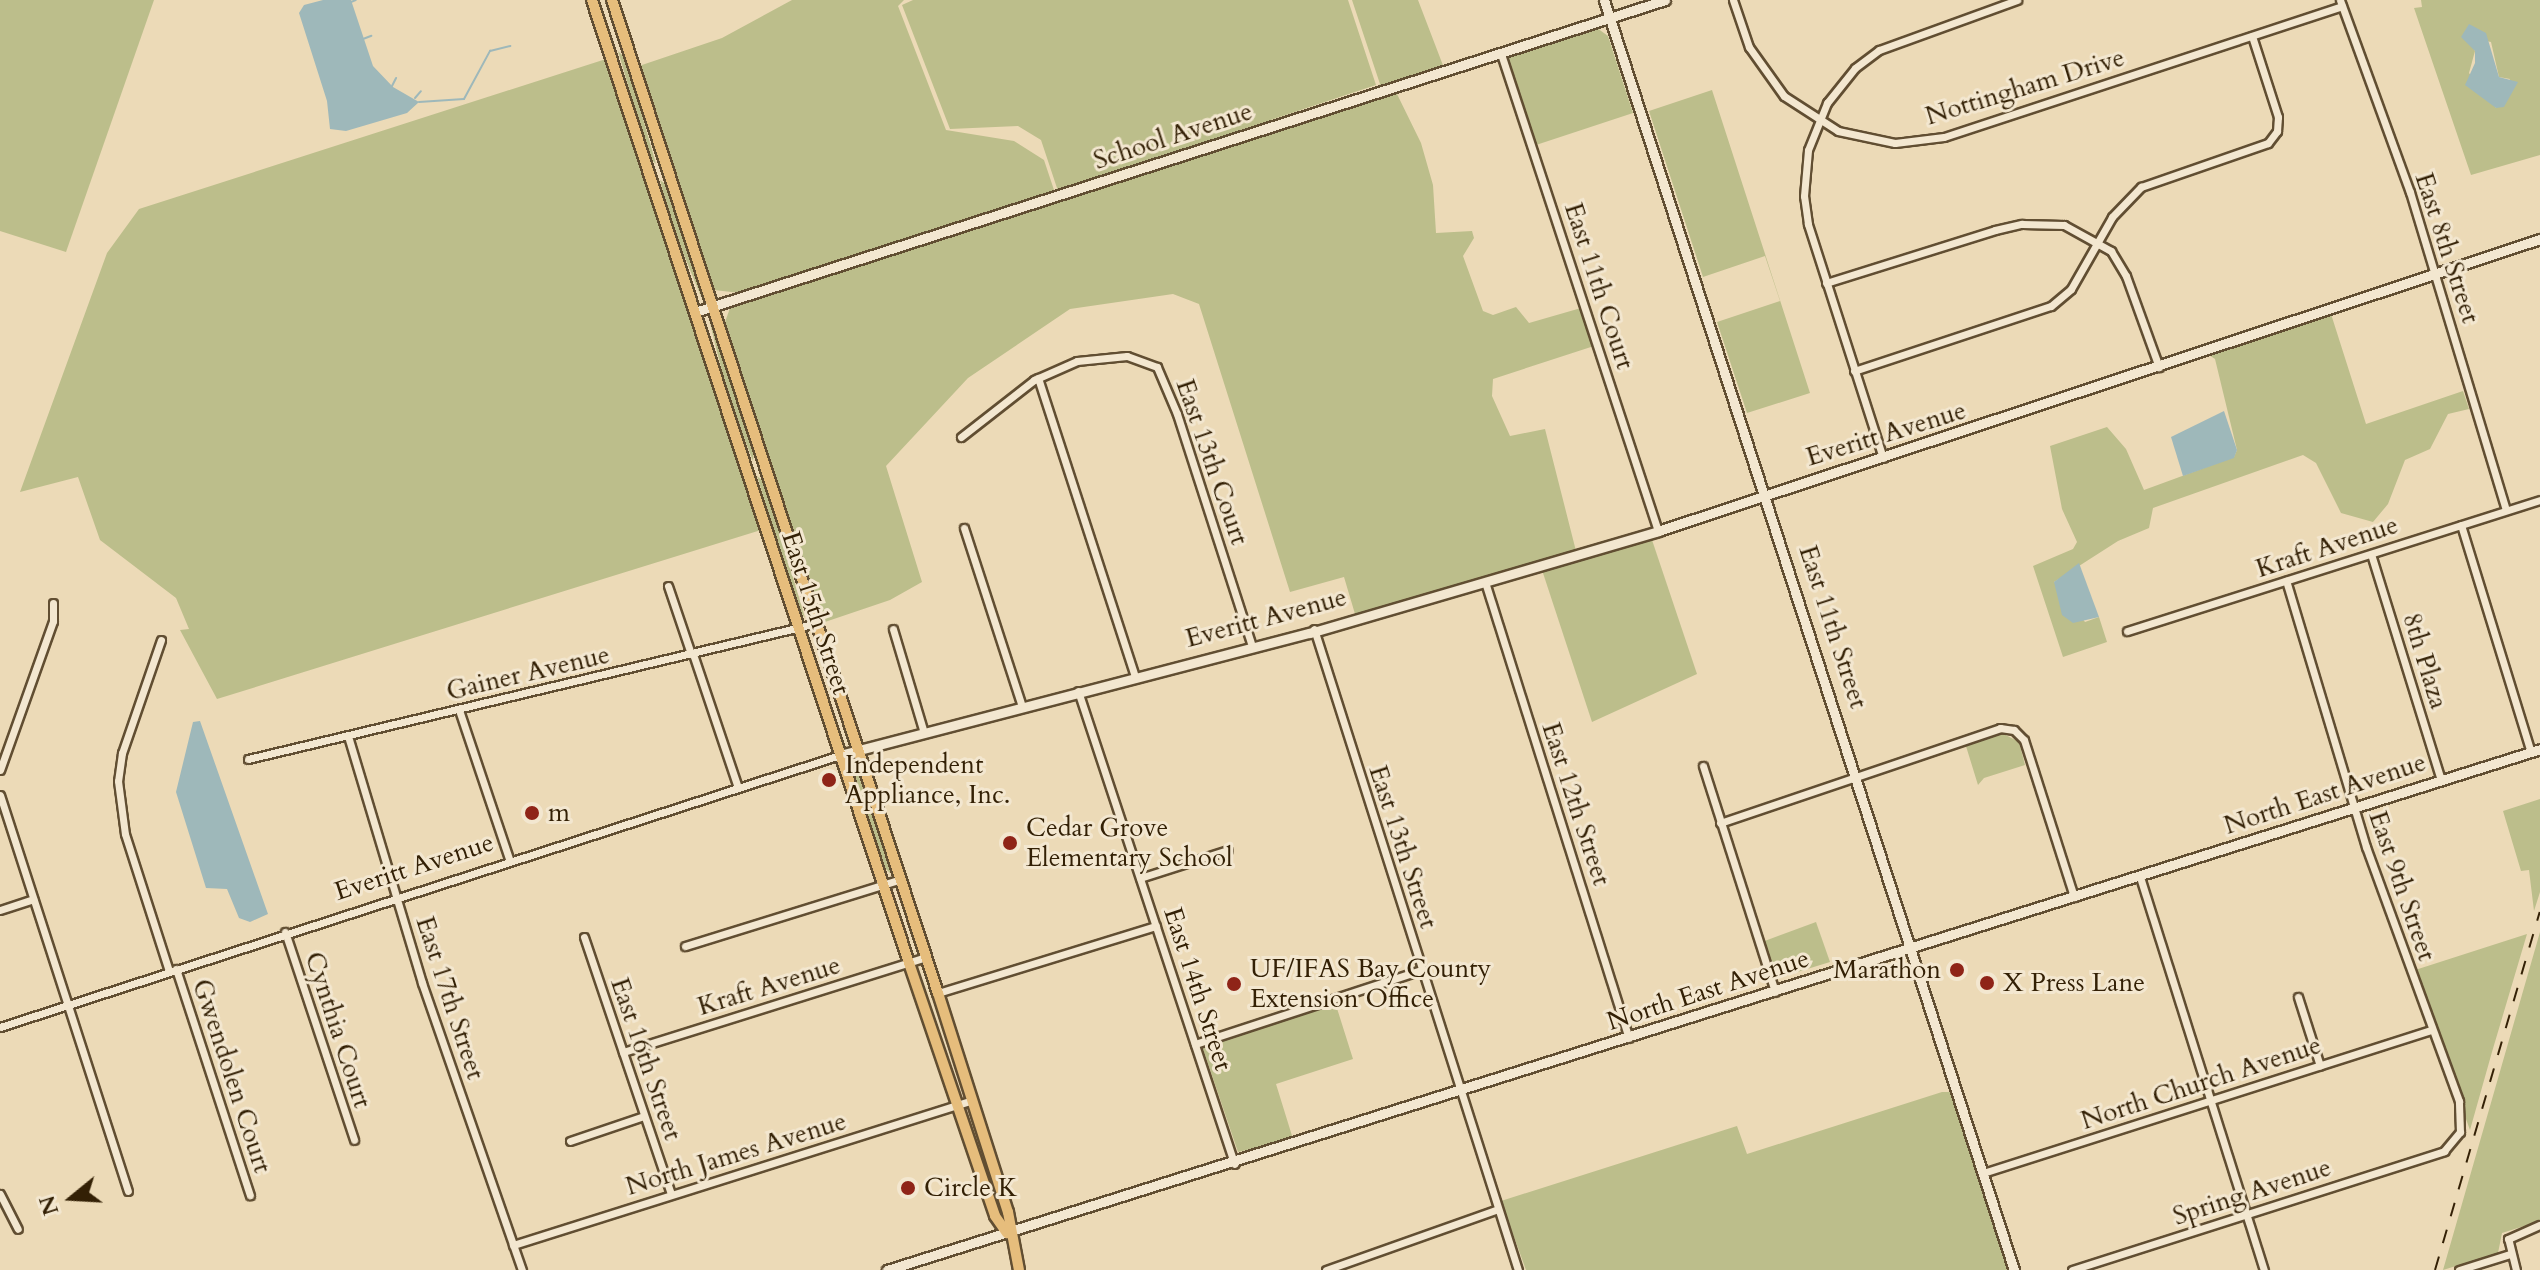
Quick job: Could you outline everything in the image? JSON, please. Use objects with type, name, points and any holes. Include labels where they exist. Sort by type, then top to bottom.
[{"type":"main road","name":"East 15th Street","points":[[592,0],[909,963],[995,1216],[1009,1235]]},
{"type":"main road","name":"East 15th Street","points":[[612,0],[938,993],[1008,1212],[1009,1235],[1019,1270]]},
{"type":"main road","name":"East 11th Street","points":[[1604,0],[1768,495],[2014,1270]]},
{"type":"main road","name":"School Avenue","points":[[695,312],[1665,0]]},
{"type":"main road","name":"Everitt Avenue","points":[[840,755],[1252,646],[1658,531],[2540,239]]},
{"type":"main road","name":"North East Avenue","points":[[887,1270],[1009,1235],[2536,750]]},
{"type":"main road","points":[[916,983],[938,993]]},
{"type":"main road","points":[[926,1012],[929,999],[938,993]]},
{"type":"street","name":"Nottingham Drive","points":[[1733,0],[1759,65],[1784,96],[1818,121],[1866,139],[1895,143],[1944,137],[2252,36],[2341,3]]},
{"type":"street","points":[[1883,458],[1826,283],[1804,196],[1808,150],[1818,121],[1855,68],[1879,50],[2017,0]]},
{"type":"street","name":"East 8th Street","points":[[2341,3],[2436,275],[2506,510]]},
{"type":"street","points":[[1854,371],[2051,306],[2071,289],[2112,217],[2141,187],[2268,143],[2277,131],[2278,117],[2252,36]]},
{"type":"street","name":"East 11th Court","points":[[1501,54],[1658,531]]},
{"type":"street","points":[[1826,283],[2022,224],[2064,225],[2099,241],[2126,276],[2159,367]]},
{"type":"street","name":"East 13th Court","points":[[961,437],[1038,378],[1100,356],[1136,358],[1157,367],[1252,646]]},
{"type":"street","points":[[1038,378],[1135,676]]},
{"type":"street","name":"Kraft Avenue","points":[[2127,631],[2540,500]]},
{"type":"street","points":[[2461,525],[2536,750]]},
{"type":"street","points":[[964,528],[1022,706]]},
{"type":"street","name":"8th Plaza","points":[[2371,554],[2441,780]]},
{"type":"street","name":"East 9th Street","points":[[2286,581],[2355,808],[2462,1121],[2456,1141],[2444,1151]]},
{"type":"street","name":"East 12th Street","points":[[1485,582],[1629,1038]]},
{"type":"street","points":[[668,586],[738,788]]},
{"type":"street","points":[[0,770],[53,621],[53,603]]},
{"type":"street","name":"Gainer Avenue","points":[[248,759],[817,623]]},
{"type":"street","points":[[893,629],[924,733]]},
{"type":"street","name":"East 13th Street","points":[[1310,630],[1518,1270]]},
{"type":"street","name":"Gwendolen Court","points":[[161,640],[122,753],[118,781],[125,834],[250,1195]]},
{"type":"street","name":"East 14th Street","points":[[1078,691],[1234,1164]]},
{"type":"street","points":[[459,710],[509,859]]},
{"type":"street","points":[[1720,823],[2000,728],[2014,730],[2024,740],[2074,897]]},
{"type":"street","name":"East 17th Street","points":[[348,736],[397,895],[522,1270]]},
{"type":"street","name":"Everitt Avenue","points":[[0,1027],[397,895],[840,755]]},
{"type":"street","points":[[1703,766],[1775,992]]},
{"type":"street","points":[[0,795],[128,1191]]},
{"type":"street","points":[[1140,878],[1228,850]]},
{"type":"street","points":[[2140,877],[2264,1270]]},
{"type":"street","points":[[685,946],[901,879]]},
{"type":"street","points":[[0,910],[33,899]]},
{"type":"street","points":[[938,993],[1156,926]]},
{"type":"street","name":"Cynthia Court","points":[[285,932],[354,1140]]},
{"type":"street","name":"East 16th Street","points":[[584,937],[671,1194]]},
{"type":"street","name":"Kraft Avenue","points":[[623,1052],[926,957]]},
{"type":"street","points":[[1195,1044],[1422,970]]},
{"type":"street","points":[[2298,997],[2320,1066]]},
{"type":"street","name":"North Church Avenue","points":[[1983,1173],[2430,1030]]},
{"type":"street","name":"North James Avenue","points":[[513,1245],[971,1101]]},
{"type":"street","points":[[570,1141],[644,1116]]},
{"type":"street","name":"Spring Avenue","points":[[2072,1270],[2444,1151]]},
{"type":"street","points":[[0,1194],[18,1229]]},
{"type":"street","points":[[1326,1270],[1498,1209]]},
{"type":"street","points":[[2516,1270],[2510,1254],[2510,1236],[2540,1225]]},
{"type":"street","points":[[2459,1270],[2510,1254]]},
{"type":"green space","points":[[0,0],[154,0],[66,252],[0,231]]},
{"type":"green space","points":[[792,0],[904,0],[898,6],[946,130],[1014,141],[1044,160],[1055,193],[740,293],[714,290],[639,66],[722,38]]},
{"type":"green space","points":[[913,0],[1348,0],[1376,85],[1058,191],[1041,140],[1018,126],[950,129],[902,5]]},
{"type":"green space","points":[[1352,0],[1418,0],[1444,68],[1377,88],[1380,84]]},
{"type":"green space","points":[[2421,0],[2540,0],[2540,155],[2471,175],[2414,8],[2422,7]],"holes":[[[2466,37],[2491,42],[2499,77],[2510,79],[2496,108],[2469,73],[2475,51]]]},
{"type":"green space","points":[[1597,28],[1608,36],[1633,113],[1536,145],[1506,56]]},
{"type":"green space","points":[[618,51],[626,59],[656,164],[649,157]]},
{"type":"green space","points":[[606,59],[761,530],[217,699],[180,630],[189,629],[176,598],[100,540],[78,477],[20,492],[107,253],[139,209]]},
{"type":"green space","points":[[1712,90],[1810,393],[1747,413],[1717,322],[1780,301],[1765,256],[1703,277],[1649,111]]},
{"type":"green space","points":[[1396,92],[1421,143],[1433,185],[1436,233],[1472,231],[1474,238],[1463,256],[1483,311],[1493,315],[1516,307],[1529,323],[1581,308],[1594,346],[1493,379],[1492,396],[1510,436],[1545,429],[1576,551],[1355,614],[1344,577],[1290,592],[1199,304],[1173,294],[1070,309],[968,378],[886,466],[922,582],[890,600],[822,623],[724,325],[730,308]]},
{"type":"green space","points":[[660,180],[668,186],[702,299],[670,221]]},
{"type":"green space","points":[[2331,314],[2366,424],[2463,391],[2469,409],[2448,414],[2430,449],[2405,460],[2388,504],[2373,522],[2341,513],[2316,463],[2303,455],[2153,508],[2149,528],[2118,541],[2054,582],[2085,622],[2099,617],[2107,642],[2063,657],[2033,566],[2073,549],[2077,542],[2062,509],[2050,446],[2107,427],[2126,449],[2144,490],[2234,457],[2237,450],[2215,359],[2209,355]]},
{"type":"green space","points":[[709,319],[754,449],[753,461],[729,400]]},
{"type":"green space","points":[[757,476],[765,483],[805,618],[798,609]]},
{"type":"green space","points":[[1651,537],[1697,674],[1592,722],[1542,570]]},
{"type":"green space","points":[[2000,732],[2019,742],[2025,765],[1984,778],[1978,785],[1965,743]]},
{"type":"green space","points":[[853,760],[890,862],[890,873],[881,864],[850,769]]},
{"type":"green space","points":[[2540,799],[2540,892],[2534,911],[2529,870],[2521,871],[2503,811]]},
{"type":"green space","points":[[1816,922],[1830,962],[1775,979],[1762,942]]},
{"type":"green space","points":[[2540,932],[2540,1221],[2502,1233],[2498,1253],[2443,1270]]},
{"type":"green space","points":[[2527,934],[2492,1052],[2470,1130],[2412,971]]},
{"type":"green space","points":[[1335,1002],[1353,1059],[1276,1084],[1293,1139],[1238,1152],[1202,1046]]},
{"type":"green space","points":[[1950,1092],[2008,1270],[1526,1270],[1501,1201],[1737,1126],[1747,1154]]},
{"type":"water","points":[[323,0],[351,0],[373,66],[393,87],[419,102],[407,113],[346,131],[330,129],[327,101],[299,13],[304,5]]},
{"type":"water","points":[[2469,24],[2486,33],[2499,77],[2518,82],[2504,107],[2496,108],[2465,85],[2475,63],[2475,51],[2461,37]]},
{"type":"water","points":[[2224,411],[2237,450],[2234,458],[2183,476],[2171,437]]},
{"type":"water","points":[[2079,563],[2099,617],[2073,623],[2062,615],[2054,582]]},
{"type":"water","points":[[200,721],[268,914],[250,922],[239,918],[227,889],[206,888],[176,792],[193,722]]},
{"type":"waterway","points":[[351,2],[356,0]]},
{"type":"waterway","points":[[363,39],[371,36]]},
{"type":"waterway","points":[[419,102],[464,99],[490,51],[510,46]]},
{"type":"waterway","points":[[392,86],[396,78]]},
{"type":"waterway","points":[[415,98],[421,91]]},
{"type":"railway","points":[[2435,1270],[2540,912]]},
{"type":"place","name":"Independent Appliance, Inc.","points":[[829,780]]},
{"type":"place","name":"m","points":[[532,813]]},
{"type":"place","name":"Cedar Grove Elementary School","points":[[1010,843]]},
{"type":"place","name":"Marathon","points":[[1957,970]]},
{"type":"place","name":"X Press Lane","points":[[1987,983]]},
{"type":"place","name":"UF/IFAS Bay County Extension Office","points":[[1234,984]]},
{"type":"place","name":"Circle K","points":[[908,1188]]}]
